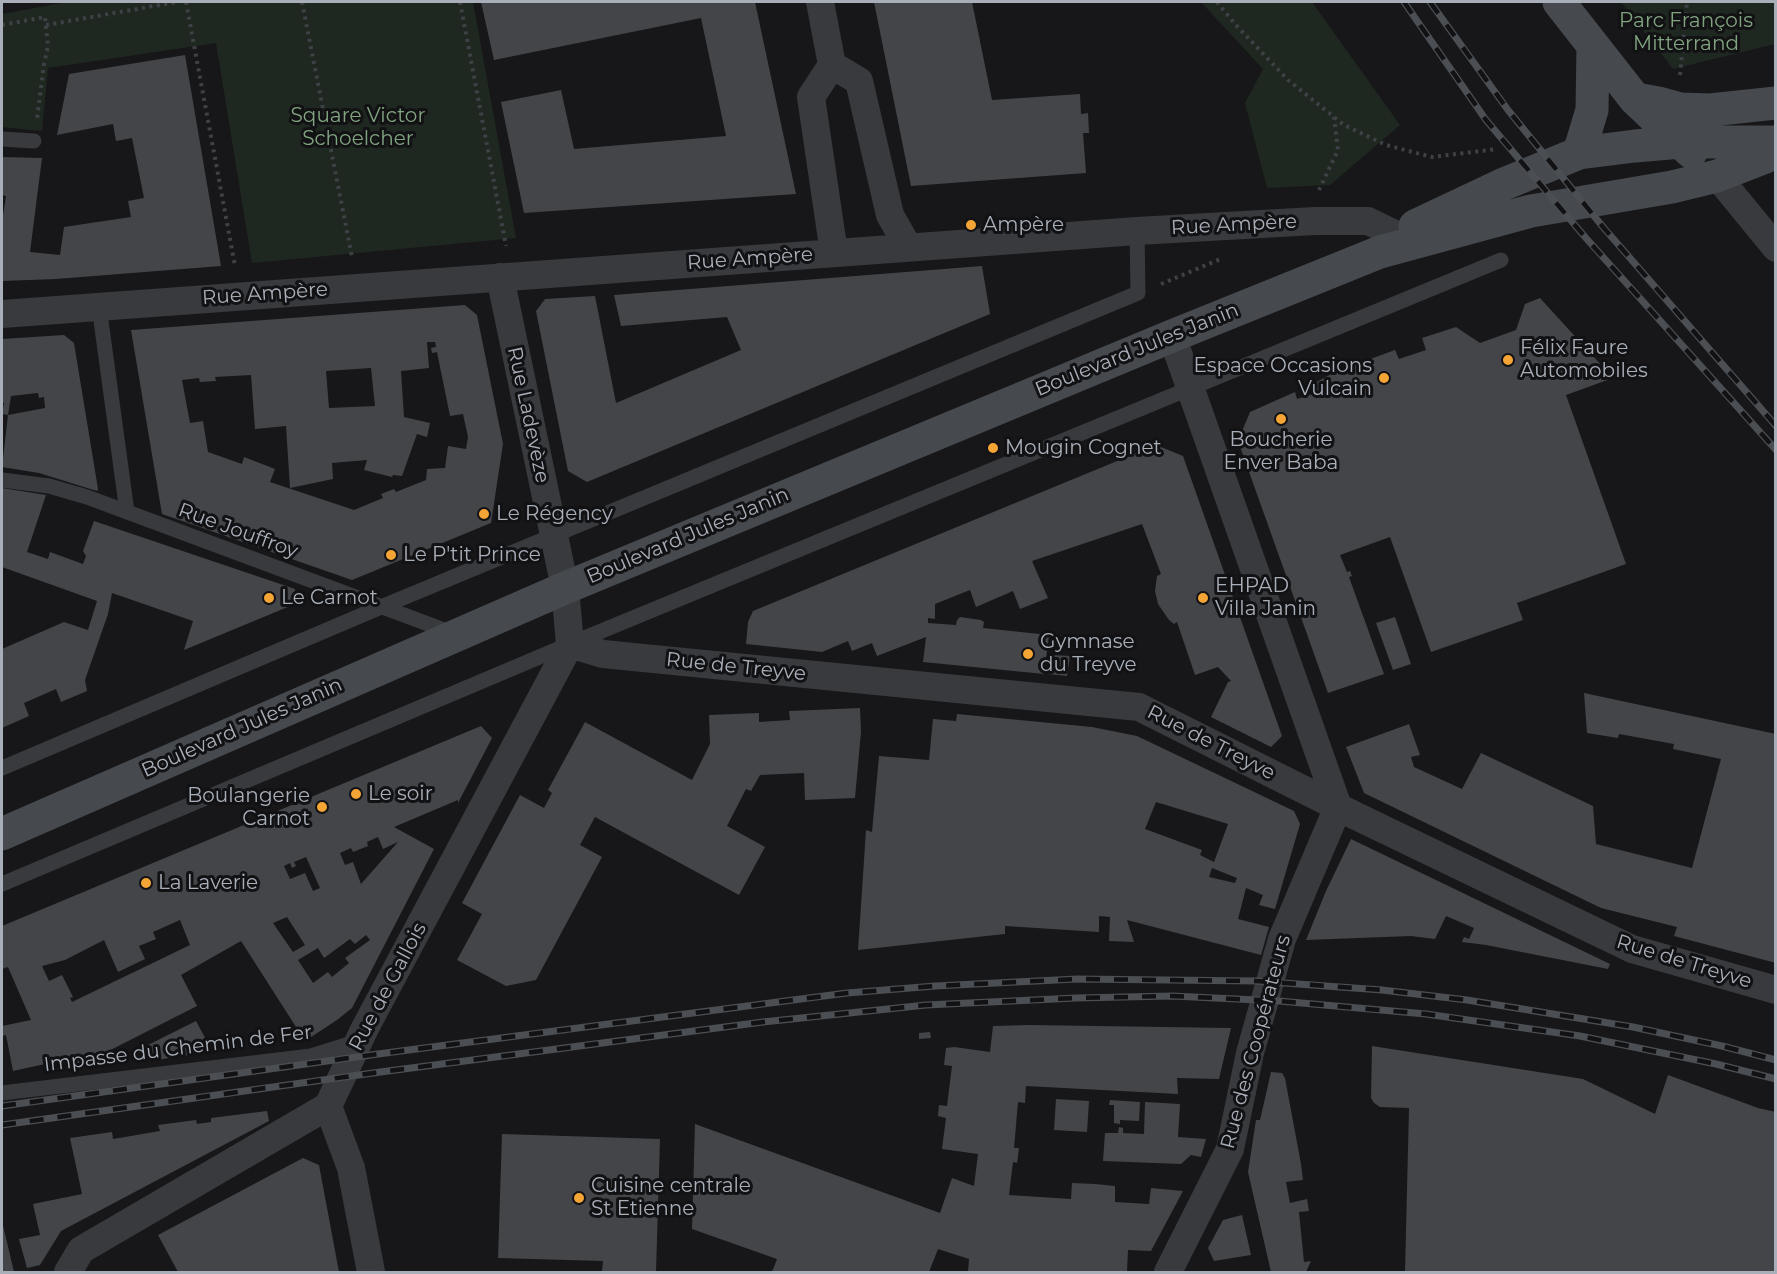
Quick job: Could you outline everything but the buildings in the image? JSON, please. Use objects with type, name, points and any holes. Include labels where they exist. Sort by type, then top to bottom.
[{"type":"main road","points":[[1558,2],[1635,99],[1717,176]]},
{"type":"main road","points":[[1579,153],[1592,110],[1593,46]]},
{"type":"main road","points":[[1635,99],[1680,109],[1700,110],[1776,103]]},
{"type":"main road","points":[[1635,99],[1635,146]]},
{"type":"main road","name":"Boulevard Jules Janin","points":[[2,834],[456,634],[1172,336],[1389,243],[1504,184],[1579,153],[1681,142],[1776,142]]},
{"type":"main road","name":"Boulevard Jules Janin","points":[[1531,211],[1617,172],[1635,146]]},
{"type":"main road","name":"Boulevard Jules Janin","points":[[1389,243],[1531,211],[1672,187],[1717,176],[1776,153]]},
{"type":"street","points":[[820,2],[832,65],[811,97],[834,253]]},
{"type":"street","points":[[832,65],[859,81],[890,215],[908,248]]},
{"type":"street","points":[[1717,176],[1776,248]]},
{"type":"street","name":"Rue Ampère","points":[[2,314],[1137,231],[1315,221],[1368,221],[1389,243]]},
{"type":"street","name":"Rue Ladevèze","points":[[506,277],[564,588]]},
{"type":"street","points":[[1172,336],[1338,807]]},
{"type":"street","points":[[564,588],[570,644]]},
{"type":"street","name":"Rue de Treyve","points":[[570,644],[603,654],[1139,707],[1338,807],[1632,949],[1776,990]]},
{"type":"street","name":"Rue de Gallois","points":[[328,1106],[359,1041],[570,644]]},
{"type":"street","name":"Rue des Coopérateurs","points":[[1168,1272],[1230,1149],[1250,1053],[1282,939],[1338,807]]},
{"type":"street","points":[[68,1272],[81,1250],[328,1106],[351,1168],[371,1272]]},
{"type":"lane","points":[[2,139],[34,141]]},
{"type":"lane","points":[[2,768],[381,607],[1138,293],[1137,231]]},
{"type":"lane","points":[[2,884],[570,644],[1501,260]]},
{"type":"lane","points":[[99,306],[127,512]]},
{"type":"lane","name":"Rue Jouffroy","points":[[2,480],[49,486],[87,497],[456,634]]},
{"type":"lane","name":"Impasse du Chemin de Fer","points":[[2,1093],[311,1056],[359,1041]]},
{"type":"path","points":[[46,25],[177,2]]},
{"type":"path","points":[[186,2],[240,296]]},
{"type":"path","points":[[302,2],[358,288]]},
{"type":"path","points":[[460,2],[506,277]]},
{"type":"path","points":[[1217,2],[1288,80],[1344,125],[1386,145],[1432,157],[1502,148]]},
{"type":"path","points":[[1680,78],[1687,2]]},
{"type":"path","points":[[2,25],[45,17],[48,46],[34,141]]},
{"type":"path","points":[[1315,221],[1317,194],[1338,150],[1334,117]]},
{"type":"green space","name":"Square Victor Schoelcher","points":[[67,2],[473,2],[516,238],[252,263],[216,43],[48,68],[42,131],[2,127],[2,14]]},
{"type":"green space","points":[[1201,2],[1312,2],[1400,125],[1330,185],[1267,188],[1245,103],[1263,69]]},
{"type":"green space","name":"Parc François Mitterrand","points":[[1621,2],[1775,2],[1775,44],[1673,69]]},
{"type":"railway","points":[[1404,2],[1486,120],[1585,237],[1776,450]]},
{"type":"railway","points":[[1430,2],[1508,110],[1603,227],[1776,426]]},
{"type":"railway","points":[[2,1106],[847,993],[1077,979],[1256,981],[1382,990],[1467,1000],[1633,1027],[1776,1060]]},
{"type":"railway","points":[[2,1125],[763,1022],[926,1005],[1076,998],[1172,996],[1279,1001],[1426,1014],[1580,1036],[1776,1079]]},
{"type":"place","name":"Ampère","points":[[971,225]]},
{"type":"place","name":"Félix Faure Automobiles","points":[[1508,360]]},
{"type":"place","name":"Espace Occasions Vulcain","points":[[1384,378]]},
{"type":"place","name":"Boucherie Enver Baba","points":[[1281,419]]},
{"type":"place","name":"Mougin Cognet","points":[[993,448]]},
{"type":"place","name":"Le Régency","points":[[484,514]]},
{"type":"place","name":"Le P'tit Prince","points":[[391,555]]},
{"type":"place","name":"Le Carnot","points":[[269,598]]},
{"type":"place","name":"EHPAD Villa Janin","points":[[1203,598]]},
{"type":"place","name":"Gymnase du Treyve","points":[[1028,654]]},
{"type":"place","name":"Le soir","points":[[356,794]]},
{"type":"place","name":"Boulangerie Carnot","points":[[322,807]]},
{"type":"place","name":"La Laverie","points":[[146,883]]},
{"type":"place","name":"Cuisine centrale St Etienne","points":[[579,1198]]}]
